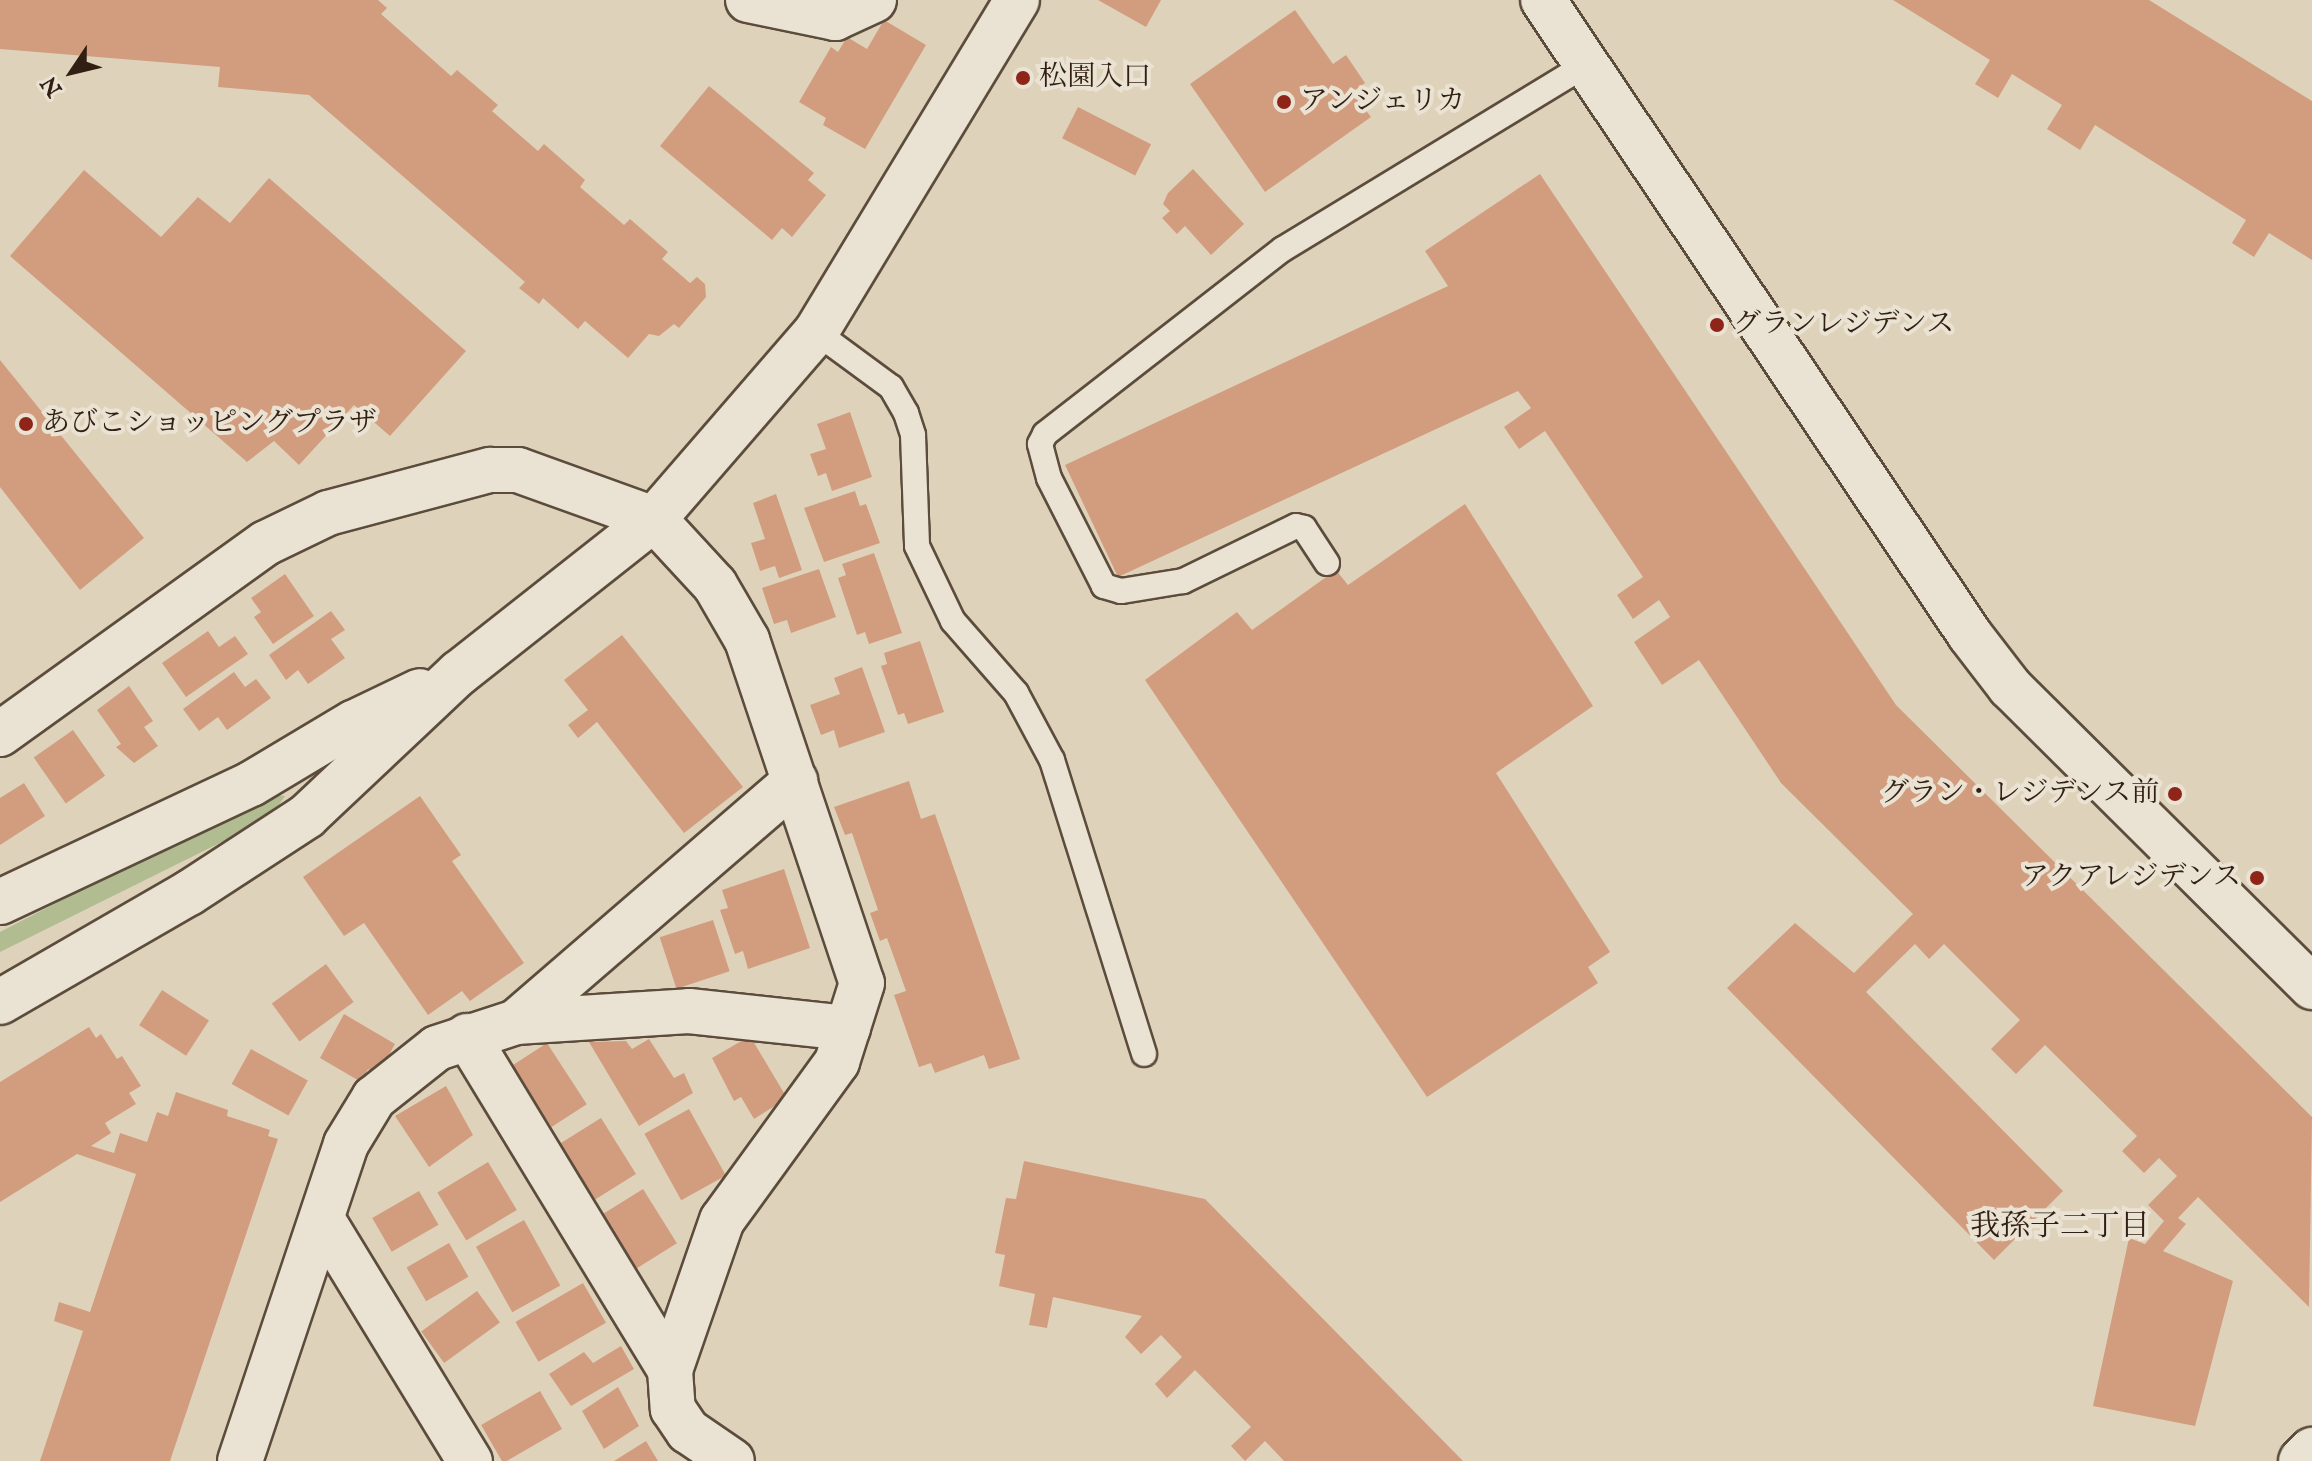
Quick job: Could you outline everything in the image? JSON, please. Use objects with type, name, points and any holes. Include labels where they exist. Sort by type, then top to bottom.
[{"type":"street","points":[[748,0],[835,18],[874,0]]},
{"type":"street","points":[[0,1002],[189,893],[307,816],[459,673],[654,519],[816,332],[1017,0]]},
{"type":"street","points":[[1543,0],[1970,635],[2010,687],[2312,987]]},
{"type":"street","points":[[0,734],[266,543],[328,513],[490,470],[518,470],[654,519],[715,585],[747,640],[862,983],[837,1062],[722,1220],[670,1370],[673,1409],[688,1431],[732,1461]]},
{"type":"street","points":[[0,902],[251,784],[353,723],[459,673]]},
{"type":"street","points":[[516,1022],[795,781]]},
{"type":"street","points":[[240,1461],[346,1144],[374,1098],[437,1048],[516,1022],[689,1011],[848,1028]]},
{"type":"street","points":[[467,1036],[670,1370]]},
{"type":"street","points":[[322,1219],[470,1461]]},
{"type":"street","points":[[2301,1461],[2312,1450]]},
{"type":"lane","points":[[1327,563],[1304,528],[1296,526],[1183,581],[1121,591],[1104,586],[1049,478],[1040,444],[1045,434],[1283,249],[1587,64]]},
{"type":"lane","points":[[816,332],[891,387],[906,413],[913,435],[917,546],[953,621],[1016,693],[1052,760],[1144,1054]]},
{"type":"green space","points":[[267,794],[285,796],[270,818],[0,952],[0,932]]},
{"type":"building","points":[[0,0],[378,0],[387,8],[381,14],[451,76],[457,70],[498,105],[492,111],[538,151],[544,144],[585,180],[580,187],[624,225],[630,219],[668,252],[662,259],[690,283],[697,277],[705,284],[706,297],[679,328],[674,324],[659,336],[649,334],[628,358],[585,321],[578,329],[543,298],[539,304],[519,288],[525,282],[309,95],[218,87],[220,67],[0,49]]},
{"type":"building","points":[[1098,0],[1161,0],[1146,27]]},
{"type":"building","points":[[1893,0],[2149,0],[2312,101],[2312,260],[2269,233],[2254,257],[2232,243],[2246,220],[2095,125],[2080,150],[2047,129],[2062,105],[2012,74],[1998,98],[1975,84],[1990,60]]},
{"type":"building","points":[[1295,10],[1333,64],[1346,55],[1365,83],[1352,92],[1371,117],[1265,192],[1190,84]]},
{"type":"building","points":[[884,20],[926,45],[865,149],[823,125],[826,118],[799,102],[831,47],[838,52],[847,37],[867,49]]},
{"type":"building","points":[[709,86],[814,173],[808,180],[826,195],[792,237],[782,228],[772,240],[660,146]]},
{"type":"building","points":[[1078,107],[1151,144],[1135,175],[1062,138]]},
{"type":"building","points":[[1193,169],[1244,224],[1211,255],[1185,226],[1177,234],[1162,218],[1170,211],[1163,204],[1168,193]]},
{"type":"building","points":[[84,170],[161,237],[198,197],[230,223],[269,178],[466,351],[390,436],[354,405],[299,465],[274,441],[247,462],[10,256]]},
{"type":"building","points":[[1540,174],[1896,705],[2312,1117],[2309,1307],[2198,1197],[2178,1218],[2186,1224],[2163,1251],[2233,1281],[2195,1426],[2093,1406],[2129,1238],[2145,1244],[2164,1221],[2148,1205],[2177,1176],[2159,1158],[2144,1173],[2122,1151],[2137,1136],[2045,1045],[2016,1074],[1991,1049],[2020,1020],[1944,944],[1929,959],[1915,944],[1866,992],[2063,1191],[1994,1260],[1727,988],[1795,923],[1854,973],[1913,914],[1781,783],[1699,660],[1662,685],[1634,642],[1670,617],[1659,600],[1633,619],[1617,595],[1643,577],[1545,431],[1519,449],[1504,427],[1531,408],[1518,391],[1118,577],[1065,465],[1448,286],[1425,251]]},
{"type":"building","name":"あびこショッピングプラザ","points":[[0,360],[144,538],[80,590],[0,487]]},
{"type":"building","points":[[850,412],[872,477],[832,491],[826,473],[818,476],[810,454],[826,449],[817,424]]},
{"type":"building","points":[[855,491],[860,506],[866,504],[880,543],[824,562],[804,508]]},
{"type":"building","points":[[776,494],[802,570],[779,578],[775,566],[760,571],[751,543],[765,539],[753,503]]},
{"type":"building","points":[[1465,504],[1593,706],[1496,773],[1610,952],[1588,967],[1598,983],[1427,1097],[1145,680],[1237,612],[1252,630],[1336,570],[1348,585]]},
{"type":"building","points":[[874,553],[902,633],[869,644],[865,632],[857,635],[838,578],[846,575],[842,564]]},
{"type":"building","points":[[819,569],[836,617],[791,633],[787,620],[774,624],[762,588]]},
{"type":"building","points":[[285,574],[314,616],[273,644],[254,617],[261,612],[251,598]]},
{"type":"building","points":[[331,611],[345,630],[331,639],[345,658],[308,684],[298,670],[286,680],[269,655]]},
{"type":"building","points":[[208,631],[219,647],[235,636],[248,654],[186,697],[162,663]]},
{"type":"building","points":[[622,635],[743,787],[684,833],[597,722],[578,738],[568,725],[588,710],[564,680]]},
{"type":"building","points":[[920,641],[944,712],[908,724],[904,713],[898,715],[881,666],[887,664],[884,653]]},
{"type":"building","points":[[862,667],[885,732],[839,748],[834,730],[821,735],[810,705],[840,694],[834,678]]},
{"type":"building","points":[[234,672],[245,687],[256,679],[271,698],[227,730],[218,717],[199,731],[183,709]]},
{"type":"building","points":[[129,686],[153,721],[144,727],[158,746],[134,763],[116,747],[121,744],[97,710]]},
{"type":"building","points":[[73,730],[105,776],[66,803],[34,758]]},
{"type":"building","points":[[909,781],[921,819],[935,814],[1020,1059],[989,1069],[984,1055],[935,1073],[931,1063],[919,1067],[894,995],[906,991],[887,938],[880,941],[870,913],[878,910],[852,833],[845,835],[834,807]]},
{"type":"building","points":[[24,783],[45,816],[0,845],[0,798]]},
{"type":"building","points":[[420,796],[461,855],[452,861],[524,963],[470,1001],[462,991],[428,1015],[364,923],[344,936],[303,877]]},
{"type":"building","points":[[784,869],[810,948],[748,969],[743,951],[735,954],[720,910],[728,908],[722,890]]},
{"type":"building","points":[[713,920],[730,971],[676,989],[660,937]]},
{"type":"building","points":[[326,964],[354,1002],[299,1041],[272,1003]]},
{"type":"building","points":[[162,990],[209,1020],[186,1056],[139,1025]]},
{"type":"building","points":[[344,1014],[395,1044],[378,1075],[368,1069],[361,1082],[320,1058]]},
{"type":"building","points":[[89,1027],[96,1038],[101,1034],[117,1059],[122,1056],[141,1086],[129,1093],[136,1104],[105,1123],[111,1133],[91,1146],[114,1153],[120,1133],[147,1142],[157,1112],[168,1116],[176,1092],[228,1110],[227,1116],[270,1130],[268,1136],[278,1139],[170,1461],[40,1461],[83,1331],[54,1321],[59,1302],[90,1312],[136,1174],[77,1154],[0,1202],[0,1082]]},
{"type":"building","points":[[750,1036],[787,1098],[754,1119],[741,1097],[734,1101],[712,1058]]},
{"type":"building","points":[[649,1039],[674,1078],[684,1073],[693,1093],[639,1126],[589,1042],[626,1041],[632,1049]]},
{"type":"building","points":[[547,1043],[587,1104],[552,1127],[512,1066]]},
{"type":"building","points":[[251,1049],[308,1081],[288,1115],[232,1084]]},
{"type":"building","points":[[446,1086],[473,1135],[429,1167],[395,1116]]},
{"type":"building","points":[[689,1109],[726,1175],[681,1200],[644,1134]]},
{"type":"building","points":[[601,1118],[636,1174],[593,1201],[558,1145]]},
{"type":"building","points":[[1024,1161],[1205,1199],[1463,1461],[1284,1461],[1265,1441],[1245,1461],[1231,1446],[1251,1427],[1195,1370],[1167,1398],[1155,1384],[1182,1357],[1161,1335],[1141,1354],[1125,1337],[1142,1316],[1053,1297],[1047,1328],[1029,1325],[1035,1294],[999,1286],[1005,1255],[995,1253],[1006,1198],[1016,1199]]},
{"type":"building","points":[[488,1162],[517,1210],[466,1240],[437,1192]]},
{"type":"building","points":[[643,1189],[677,1243],[634,1270],[600,1216]]},
{"type":"building","points":[[419,1191],[438,1225],[392,1252],[372,1218]]},
{"type":"building","points":[[524,1220],[560,1286],[512,1312],[476,1247]]},
{"type":"building","points":[[449,1243],[468,1277],[426,1301],[407,1268]]},
{"type":"building","points":[[583,1283],[606,1323],[538,1362],[515,1322]]},
{"type":"building","points":[[477,1291],[500,1323],[444,1363],[421,1332]]},
{"type":"building","points":[[621,1346],[634,1369],[571,1406],[549,1374],[584,1352],[593,1363]]},
{"type":"building","points":[[618,1387],[639,1426],[604,1449],[582,1411]]},
{"type":"building","points":[[540,1391],[562,1429],[502,1461],[481,1425]]},
{"type":"building","points":[[646,1441],[658,1461],[614,1461]]},
{"type":"place","name":"松園入口","points":[[1023,78]]},
{"type":"place","name":"アンジェリカ","points":[[1284,102]]},
{"type":"place","name":"グランレジデンス","points":[[1717,325]]},
{"type":"place","name":"あびこショッピングプラザ","points":[[26,424]]},
{"type":"place","name":"グラン・レジデンス前","points":[[2175,794]]},
{"type":"place","name":"アクアレジデンス","points":[[2257,878]]},
{"type":"district","name":"我孫子二丁目","points":[[2060,1227]]}]
